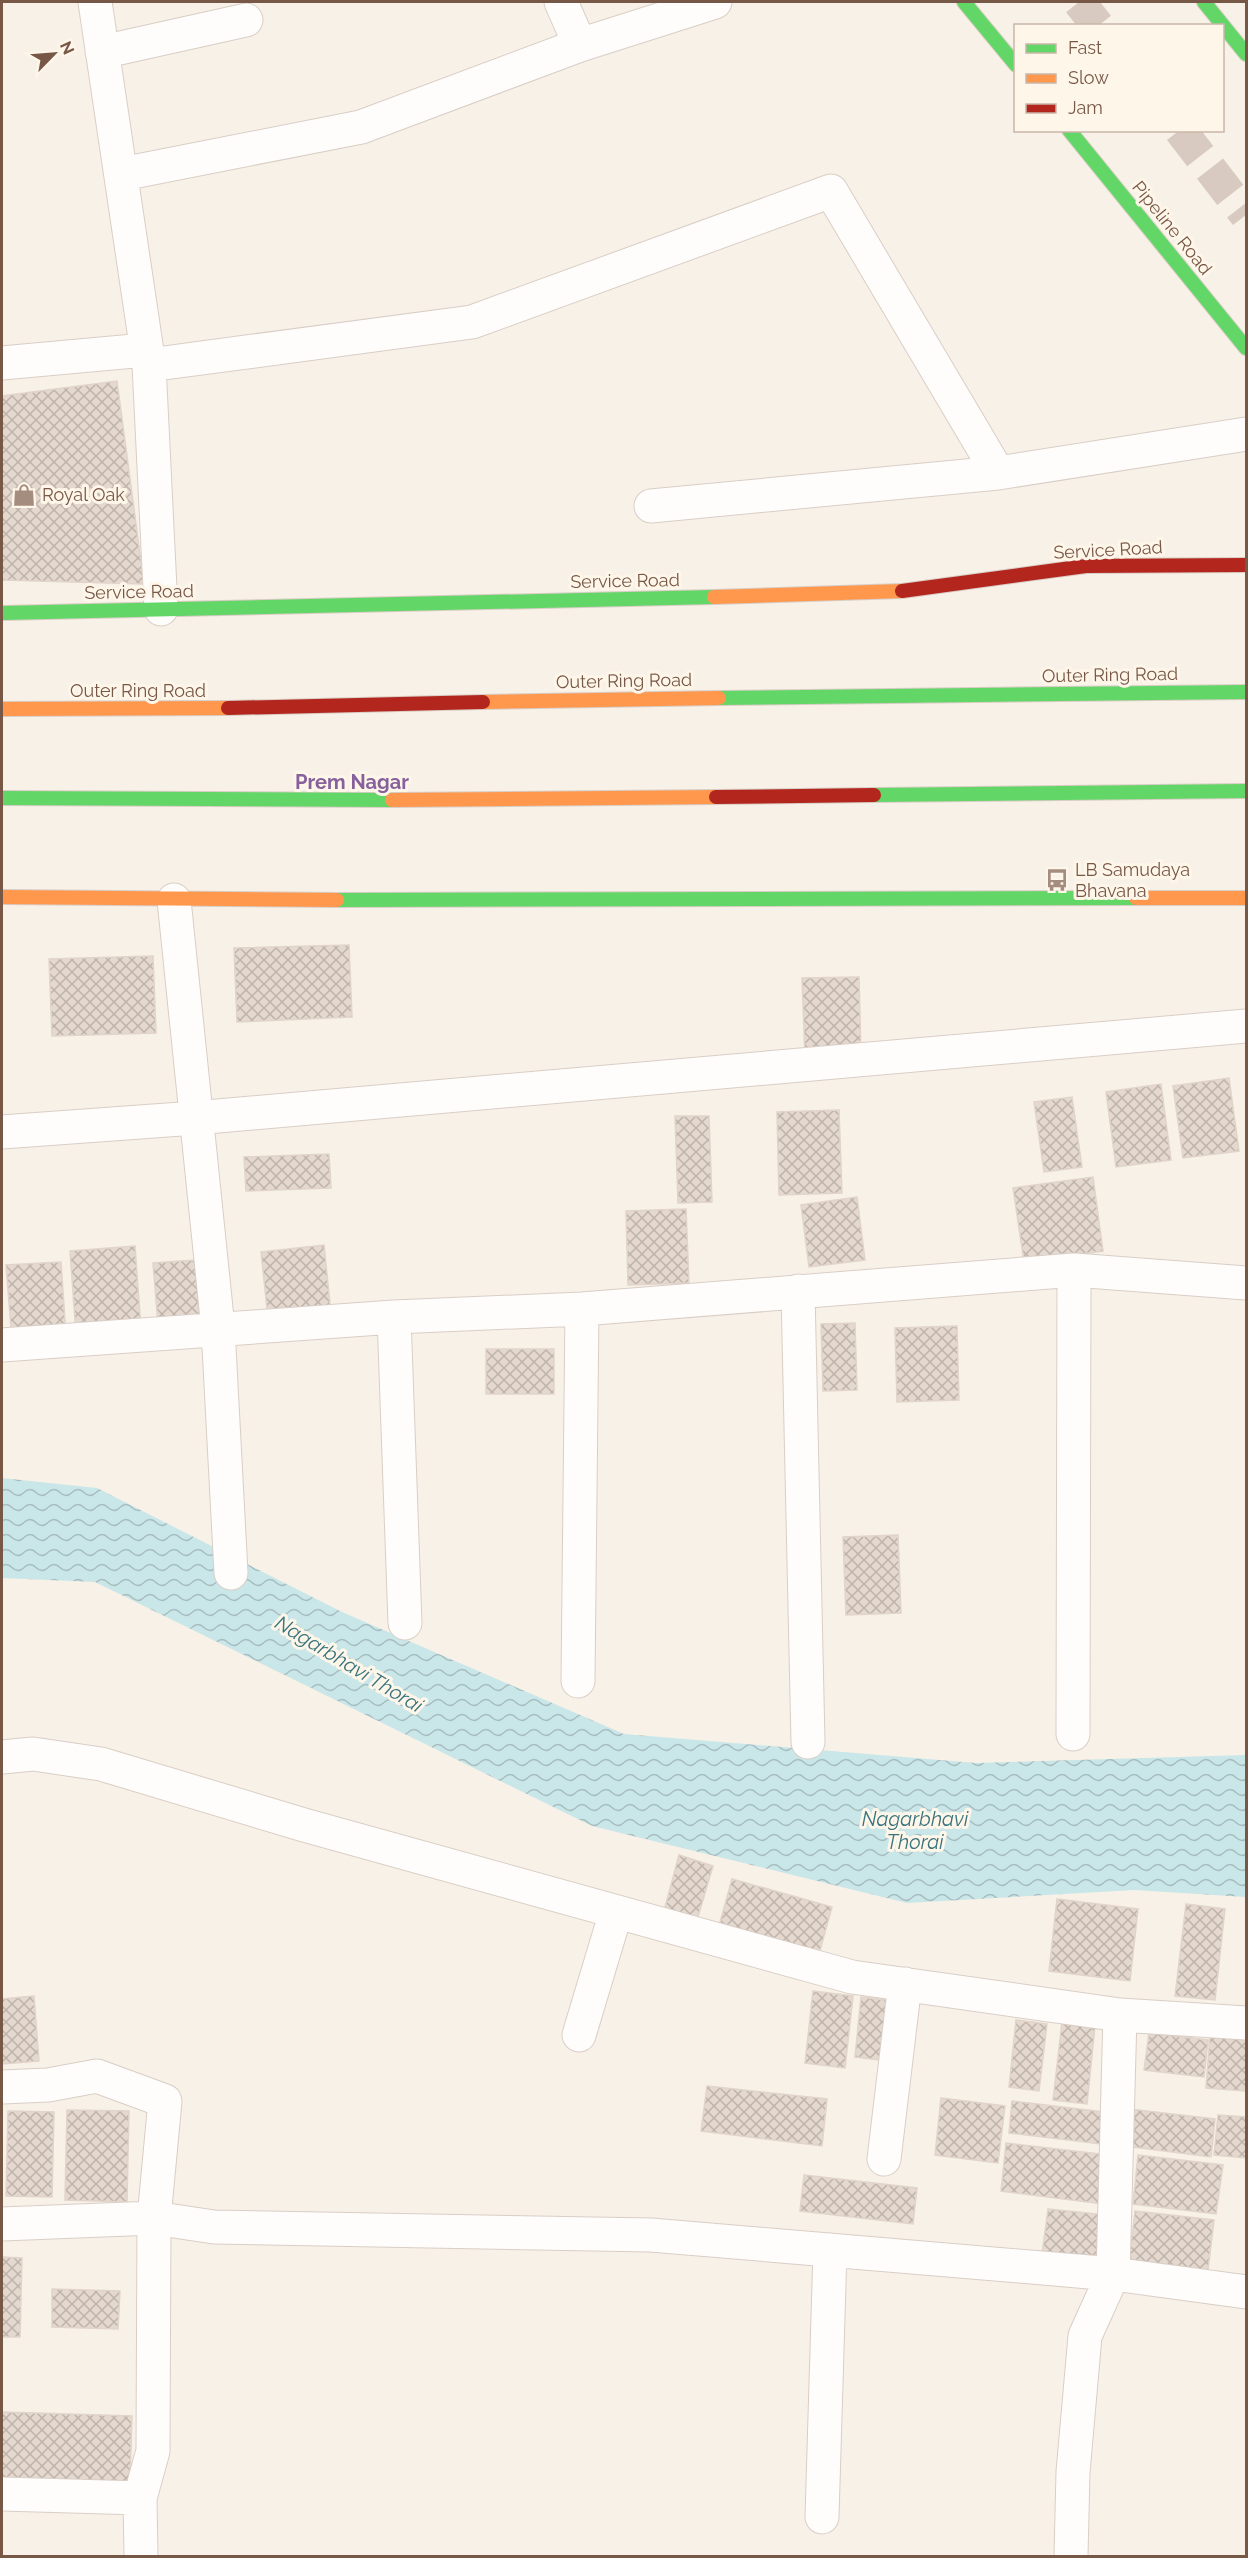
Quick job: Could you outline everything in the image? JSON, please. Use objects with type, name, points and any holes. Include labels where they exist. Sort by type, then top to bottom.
[{"type":"main road","points":[[964,2],[1014,63]]},
{"type":"main road","points":[[1204,2],[1222,24]]},
{"type":"main road","points":[[1224,27],[1246,54]]},
{"type":"main road","name":"Pipeline Road","points":[[1071,132],[1246,348]]},
{"type":"main road","name":"Service Road","points":[[2,613],[885,593],[1086,566],[1246,565]]},
{"type":"main road","name":"Outer Ring Road","points":[[2,709],[204,708],[598,699],[1246,692]]},
{"type":"main road","points":[[2,798],[345,801],[1246,791]]},
{"type":"main road","points":[[2,897],[174,900],[1246,898]]},
{"type":"street","points":[[95,2],[147,357],[161,609]]},
{"type":"street","points":[[561,2],[580,45]]},
{"type":"street","points":[[122,174],[361,127],[580,45],[715,2]]},
{"type":"street","points":[[102,52],[246,20]]},
{"type":"street","points":[[2,363],[147,357],[472,322],[831,191],[998,473]]},
{"type":"street","points":[[651,506],[998,473],[1246,434]]},
{"type":"street","points":[[174,900],[218,1328],[231,1572]]},
{"type":"street","points":[[2,1132],[195,1118],[1246,1026]]},
{"type":"street","points":[[2,1345],[394,1317],[582,1309],[1074,1270],[1246,1283]]},
{"type":"street","points":[[1073,1734],[1074,1270]]},
{"type":"street","points":[[798,1291],[808,1742]]},
{"type":"street","points":[[578,1681],[582,1309]]},
{"type":"street","points":[[394,1317],[405,1623]]},
{"type":"street","points":[[2,1757],[33,1754],[101,1764],[304,1826],[852,1977],[1120,2015],[1246,2023]]},
{"type":"street","points":[[579,2035],[616,1912]]},
{"type":"street","points":[[884,2159],[905,1984]]},
{"type":"street","points":[[1071,2556],[1073,2472],[1085,2336],[1113,2274],[1120,2015]]},
{"type":"street","points":[[2,2087],[48,2085],[97,2076],[165,2101],[154,2218],[153,2451],[140,2498],[141,2556]]},
{"type":"street","points":[[2,2224],[154,2218],[214,2227],[651,2235],[1113,2274],[1246,2292]]},
{"type":"street","points":[[822,2517],[830,2250]]},
{"type":"street","points":[[2,2494],[140,2498]]},
{"type":"water","name":"Nagarbhavi Thorai","points":[[2,1478],[97,1488],[342,1612],[624,1734],[976,1763],[1246,1755],[1246,1897],[1134,1890],[907,1903],[592,1826],[95,1582],[2,1578]]},
{"type":"building","points":[[117,381],[144,584],[2,580],[2,396]]},
{"type":"building","points":[[349,945],[352,1017],[237,1022],[234,948]]},
{"type":"building","points":[[153,956],[156,1033],[52,1036],[49,959]]},
{"type":"building","points":[[859,977],[861,1056],[805,1058],[802,978]]},
{"type":"building","points":[[1229,1078],[1239,1151],[1183,1158],[1173,1086]]},
{"type":"building","points":[[1161,1084],[1171,1160],[1116,1167],[1106,1092]]},
{"type":"building","points":[[1072,1097],[1082,1167],[1044,1172],[1034,1102]]},
{"type":"building","points":[[839,1110],[842,1193],[779,1195],[777,1112]]},
{"type":"building","points":[[675,1116],[709,1116],[712,1202],[678,1203]]},
{"type":"building","points":[[329,1154],[331,1188],[246,1191],[244,1157]]},
{"type":"building","points":[[1093,1177],[1103,1251],[1024,1262],[1013,1188]]},
{"type":"building","points":[[857,1197],[865,1260],[809,1267],[801,1205]]},
{"type":"building","points":[[686,1209],[689,1283],[628,1285],[626,1211]]},
{"type":"building","points":[[324,1245],[331,1313],[268,1318],[261,1252]]},
{"type":"building","points":[[135,1246],[141,1329],[76,1334],[70,1251]]},
{"type":"building","points":[[195,1260],[200,1321],[158,1324],[153,1263]]},
{"type":"building","points":[[61,1262],[66,1336],[12,1340],[6,1265]]},
{"type":"building","points":[[855,1323],[857,1390],[823,1391],[821,1324]]},
{"type":"building","points":[[957,1326],[959,1400],[897,1402],[895,1328]]},
{"type":"building","points":[[486,1349],[554,1349],[554,1394],[486,1394]]},
{"type":"building","points":[[898,1535],[901,1613],[846,1615],[843,1537]]},
{"type":"building","points":[[679,1855],[713,1866],[697,1920],[664,1911]]},
{"type":"building","points":[[732,1879],[832,1907],[819,1954],[719,1926]]},
{"type":"building","points":[[1057,1899],[1138,1909],[1130,1981],[1049,1971]]},
{"type":"building","points":[[1186,1904],[1225,1909],[1215,2000],[1175,1996]]},
{"type":"building","points":[[813,1991],[853,1996],[845,2068],[805,2063]]},
{"type":"building","points":[[34,1996],[39,2061],[2,2064],[2,1999]]},
{"type":"building","points":[[861,1997],[894,2001],[888,2061],[855,2057]]},
{"type":"building","points":[[1016,2020],[1047,2024],[1039,2091],[1009,2087]]},
{"type":"building","points":[[1062,2022],[1095,2026],[1087,2104],[1053,2100]]},
{"type":"building","points":[[1149,2033],[1208,2040],[1204,2077],[1144,2070]]},
{"type":"building","points":[[1210,2035],[1246,2039],[1246,2091],[1206,2088]]},
{"type":"building","points":[[707,2086],[827,2099],[822,2146],[701,2131]]},
{"type":"building","points":[[941,2098],[1005,2106],[998,2163],[935,2155]]},
{"type":"building","points":[[1012,2101],[1104,2112],[1101,2144],[1009,2133]]},
{"type":"building","points":[[1129,2109],[1215,2119],[1211,2157],[1125,2146]]},
{"type":"building","points":[[67,2110],[129,2111],[127,2202],[65,2200]]},
{"type":"building","points":[[8,2111],[54,2112],[52,2197],[6,2196]]},
{"type":"building","points":[[1218,2115],[1246,2117],[1246,2158],[1214,2155]]},
{"type":"building","points":[[1006,2143],[1108,2155],[1103,2204],[1001,2191]]},
{"type":"building","points":[[1138,2155],[1223,2165],[1216,2214],[1133,2204]]},
{"type":"building","points":[[804,2175],[917,2188],[913,2224],[800,2211]]},
{"type":"building","points":[[1048,2209],[1106,2215],[1101,2261],[1042,2254]]},
{"type":"building","points":[[1135,2211],[1214,2220],[1207,2278],[1128,2269]]},
{"type":"building","points":[[2,2257],[22,2258],[20,2337],[2,2337]]},
{"type":"building","points":[[52,2289],[120,2291],[118,2329],[52,2327]]},
{"type":"building","points":[[2,2412],[132,2416],[130,2483],[2,2478]]},
{"type":"tunnel","points":[[1079,2],[1096,24]]},
{"type":"tunnel","points":[[1182,132],[1246,215]]},
{"type":"traffic: fast","points":[[964,2],[1014,63]]},
{"type":"traffic: fast","points":[[1204,2],[1222,24]]},
{"type":"traffic: fast","points":[[1224,27],[1246,54]]},
{"type":"traffic: fast","points":[[1071,132],[1246,348]]},
{"type":"traffic: fast","points":[[2,613],[714,597]]},
{"type":"traffic: fast","points":[[719,698],[1246,692]]},
{"type":"traffic: fast","points":[[874,795],[1246,791]]},
{"type":"traffic: fast","points":[[2,798],[392,800]]},
{"type":"traffic: fast","points":[[337,900],[1136,898]]},
{"type":"traffic: slow","points":[[714,597],[902,591]]},
{"type":"traffic: slow","points":[[483,702],[719,698]]},
{"type":"traffic: slow","points":[[2,709],[228,708]]},
{"type":"traffic: slow","points":[[392,800],[716,797]]},
{"type":"traffic: slow","points":[[2,897],[337,900]]},
{"type":"traffic: slow","points":[[1136,898],[1246,898]]},
{"type":"traffic: jam","points":[[902,591],[1086,566],[1246,565]]},
{"type":"traffic: jam","points":[[228,708],[483,702]]},
{"type":"traffic: jam","points":[[716,797],[874,795]]},
{"type":"place","name":"Royal Oak","points":[[24,495]]},
{"type":"place","name":"LB Samudaya Bhavana","points":[[1057,880]]},
{"type":"district","name":"Prem Nagar","points":[[352,782]]}]
